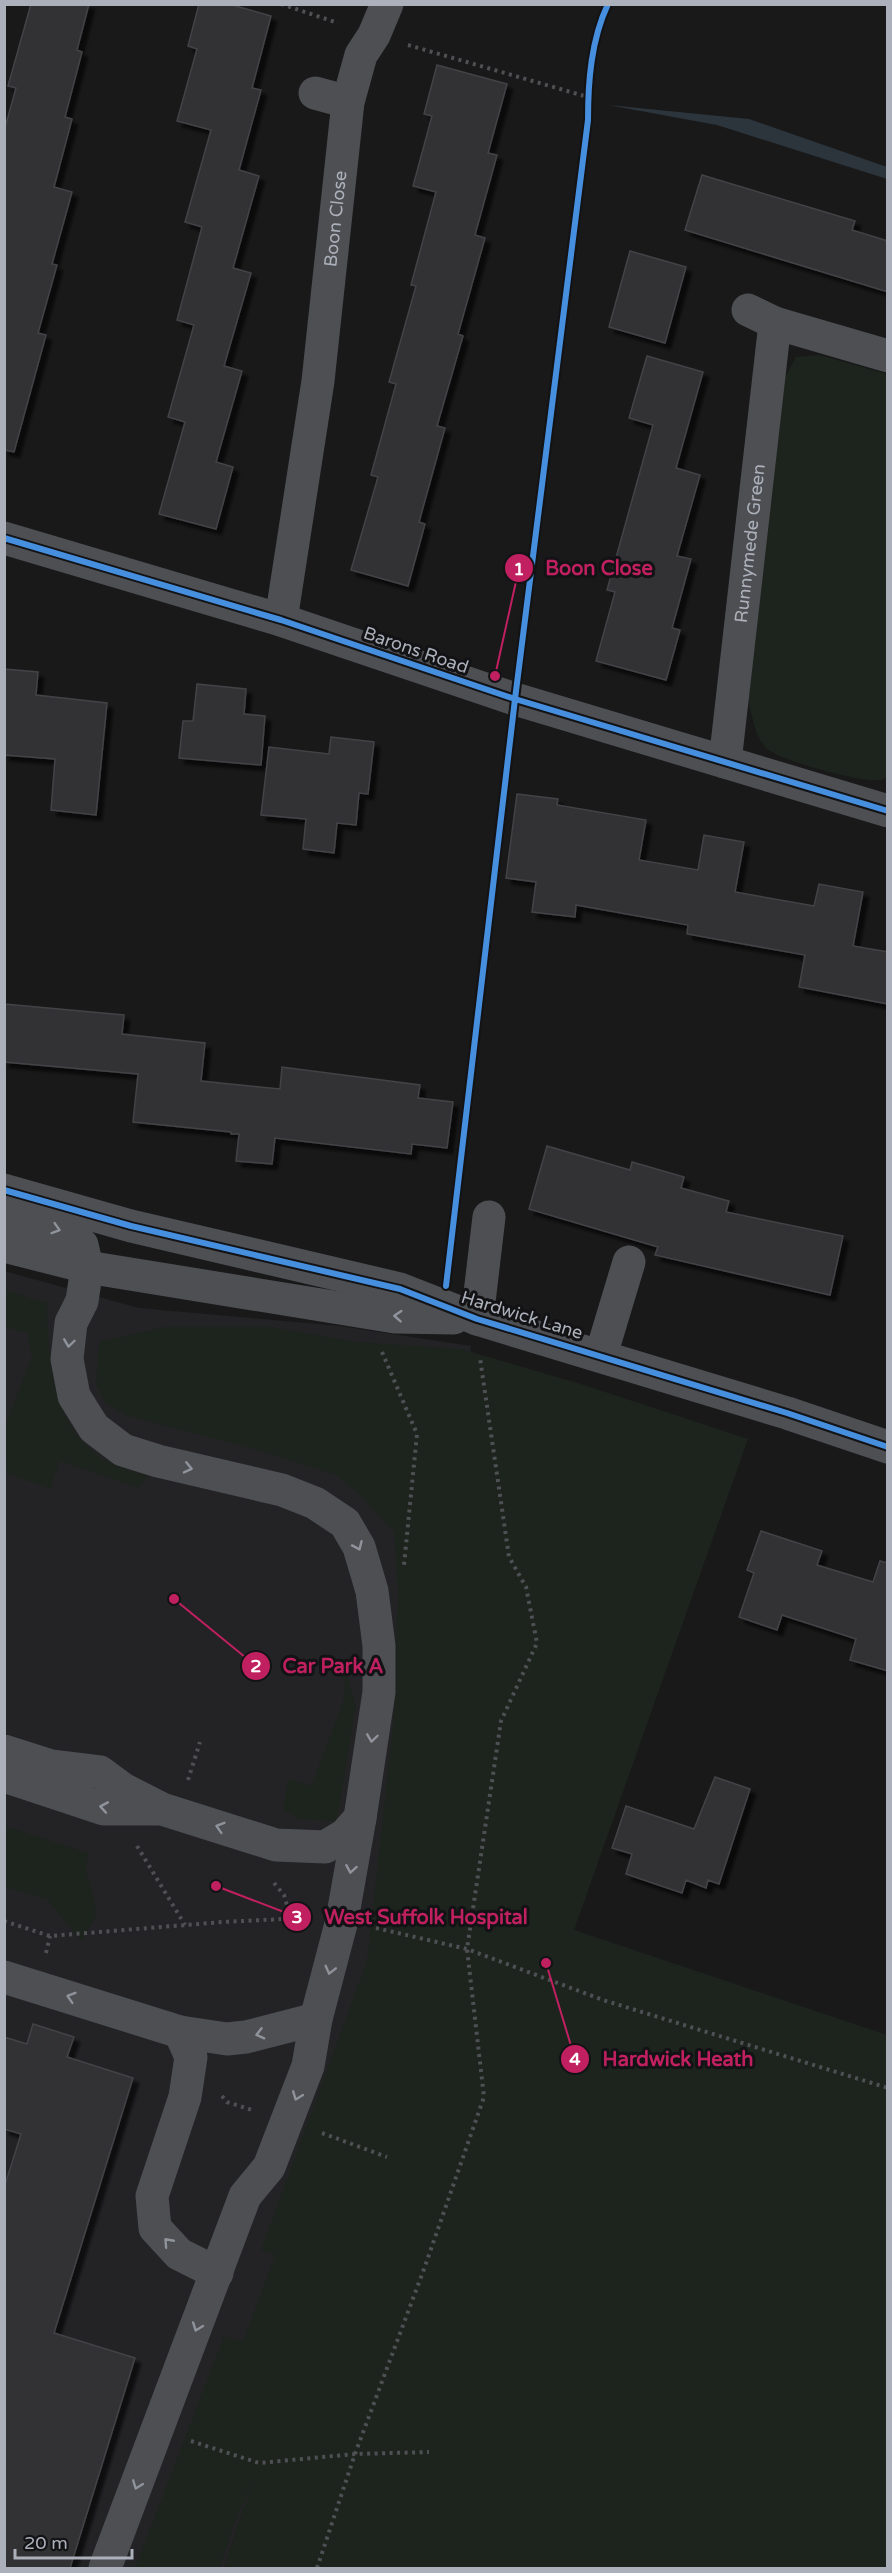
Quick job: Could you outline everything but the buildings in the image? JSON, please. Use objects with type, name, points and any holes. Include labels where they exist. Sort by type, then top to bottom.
[{"type":"street","name":"Boon Close","points":[[281,620],[318,381],[348,102],[368,45],[387,4]]},
{"type":"street","points":[[315,93],[348,102]]},
{"type":"street","name":"Runnymede Green","points":[[725,762],[762,316],[888,356]]},
{"type":"street","name":"Barons Road","points":[[4,538],[281,620],[515,699],[888,811]]},
{"type":"street","name":"Hardwick Lane","points":[[4,1190],[131,1226],[400,1289],[478,1333]]},
{"type":"street","points":[[4,1214],[68,1233],[82,1245],[87,1267],[82,1301],[71,1323],[67,1359],[74,1396],[94,1428],[123,1450],[158,1461],[282,1490],[315,1503],[345,1523],[359,1547],[372,1591],[379,1647],[379,1692],[360,1818],[342,1920],[316,2019],[308,2066],[269,2167],[245,2196],[105,2568]]},
{"type":"street","points":[[478,1333],[489,1216]]},
{"type":"street","name":"Hardwick Lane","points":[[4,1246],[87,1267],[368,1312],[602,1355],[888,1447]]},
{"type":"street","points":[[602,1355],[629,1262]]},
{"type":"street","points":[[82,1301],[100,1290],[136,1290],[201,1297],[259,1295]]},
{"type":"street","points":[[4,1751],[51,1766],[100,1772],[123,1788],[162,1809],[276,1845],[325,1847],[345,1835],[360,1818]]},
{"type":"street","points":[[4,1776],[104,1809],[162,1809]]},
{"type":"street","points":[[11,1984],[180,2032],[227,2039],[246,2037],[316,2019]]},
{"type":"street","points":[[180,2032],[191,2057],[185,2097],[152,2196],[155,2228],[179,2254],[217,2272]]},
{"type":"path","points":[[281,4],[368,45],[588,97]]},
{"type":"path","points":[[588,109],[589,88]]},
{"type":"path","points":[[368,1312],[370,1327],[417,1434],[403,1572]]},
{"type":"path","points":[[317,2568],[355,2454],[424,2269],[484,2097],[467,1949],[501,1721],[537,1643],[526,1587],[509,1557],[478,1333]]},
{"type":"path","points":[[132,1837],[185,1925]]},
{"type":"path","points":[[4,1921],[50,1936],[291,1919],[342,1920],[467,1949],[603,2000],[888,2088]]},
{"type":"path","points":[[158,2431],[259,2463],[355,2454],[429,2452]]},
{"type":"shaded area","points":[[608,105],[749,119],[887,167],[887,179],[717,125]]},
{"type":"shaded area","points":[[819,355],[887,374],[887,777],[880,780],[839,774],[774,753],[766,748],[759,738],[748,700],[785,377],[796,357]]},
{"type":"shaded area","points":[[4,1271],[139,1308],[340,1326],[471,1346],[453,1543],[437,1775],[259,2463],[224,2568],[5,2568]]},
{"type":"shaded area","points":[[5,1290],[47,1303],[52,1371],[65,1413],[75,1432],[90,1449],[109,1462],[148,1476],[139,1488],[60,1461],[50,1489],[7,1473],[5,1426],[32,1357],[27,1333],[5,1327]]},
{"type":"shaded area","points":[[165,1327],[271,1327],[357,1342],[461,1349],[584,1385],[748,1439],[574,1930],[887,2035],[887,2568],[224,2568],[254,2477],[234,2525],[220,2568],[135,2568],[224,2336],[243,2342],[275,2255],[261,2250],[367,1961],[393,1725],[398,1594],[394,1532],[360,1495],[336,1475],[261,1451],[129,1416],[105,1403],[96,1384],[99,1342]]},
{"type":"shaded area","points":[[344,1667],[356,1705],[337,1821],[299,1819],[283,1810],[288,1779],[311,1786],[343,1703],[345,1681],[332,1670]]},
{"type":"shaded area","points":[[5,1826],[88,1853],[86,1872],[95,1900],[96,1915],[82,1942],[47,1899],[5,1887]]},
{"type":"cycle path","points":[[446,1286],[515,699],[588,120],[592,61],[598,32],[608,4]]},
{"type":"cycle path","points":[[4,538],[281,620],[515,699],[888,811]]},
{"type":"cycle path","points":[[4,1190],[131,1226],[400,1289],[477,1319],[787,1413],[888,1447]]},
{"type":"place","name":"Boon Close","points":[[495,676]]},
{"type":"place","name":"Car Park A","points":[[174,1599]]},
{"type":"place","name":"West Suffolk Hospital","points":[[216,1886]]},
{"type":"place","name":"Hardwick Heath","points":[[546,1963]]}]
